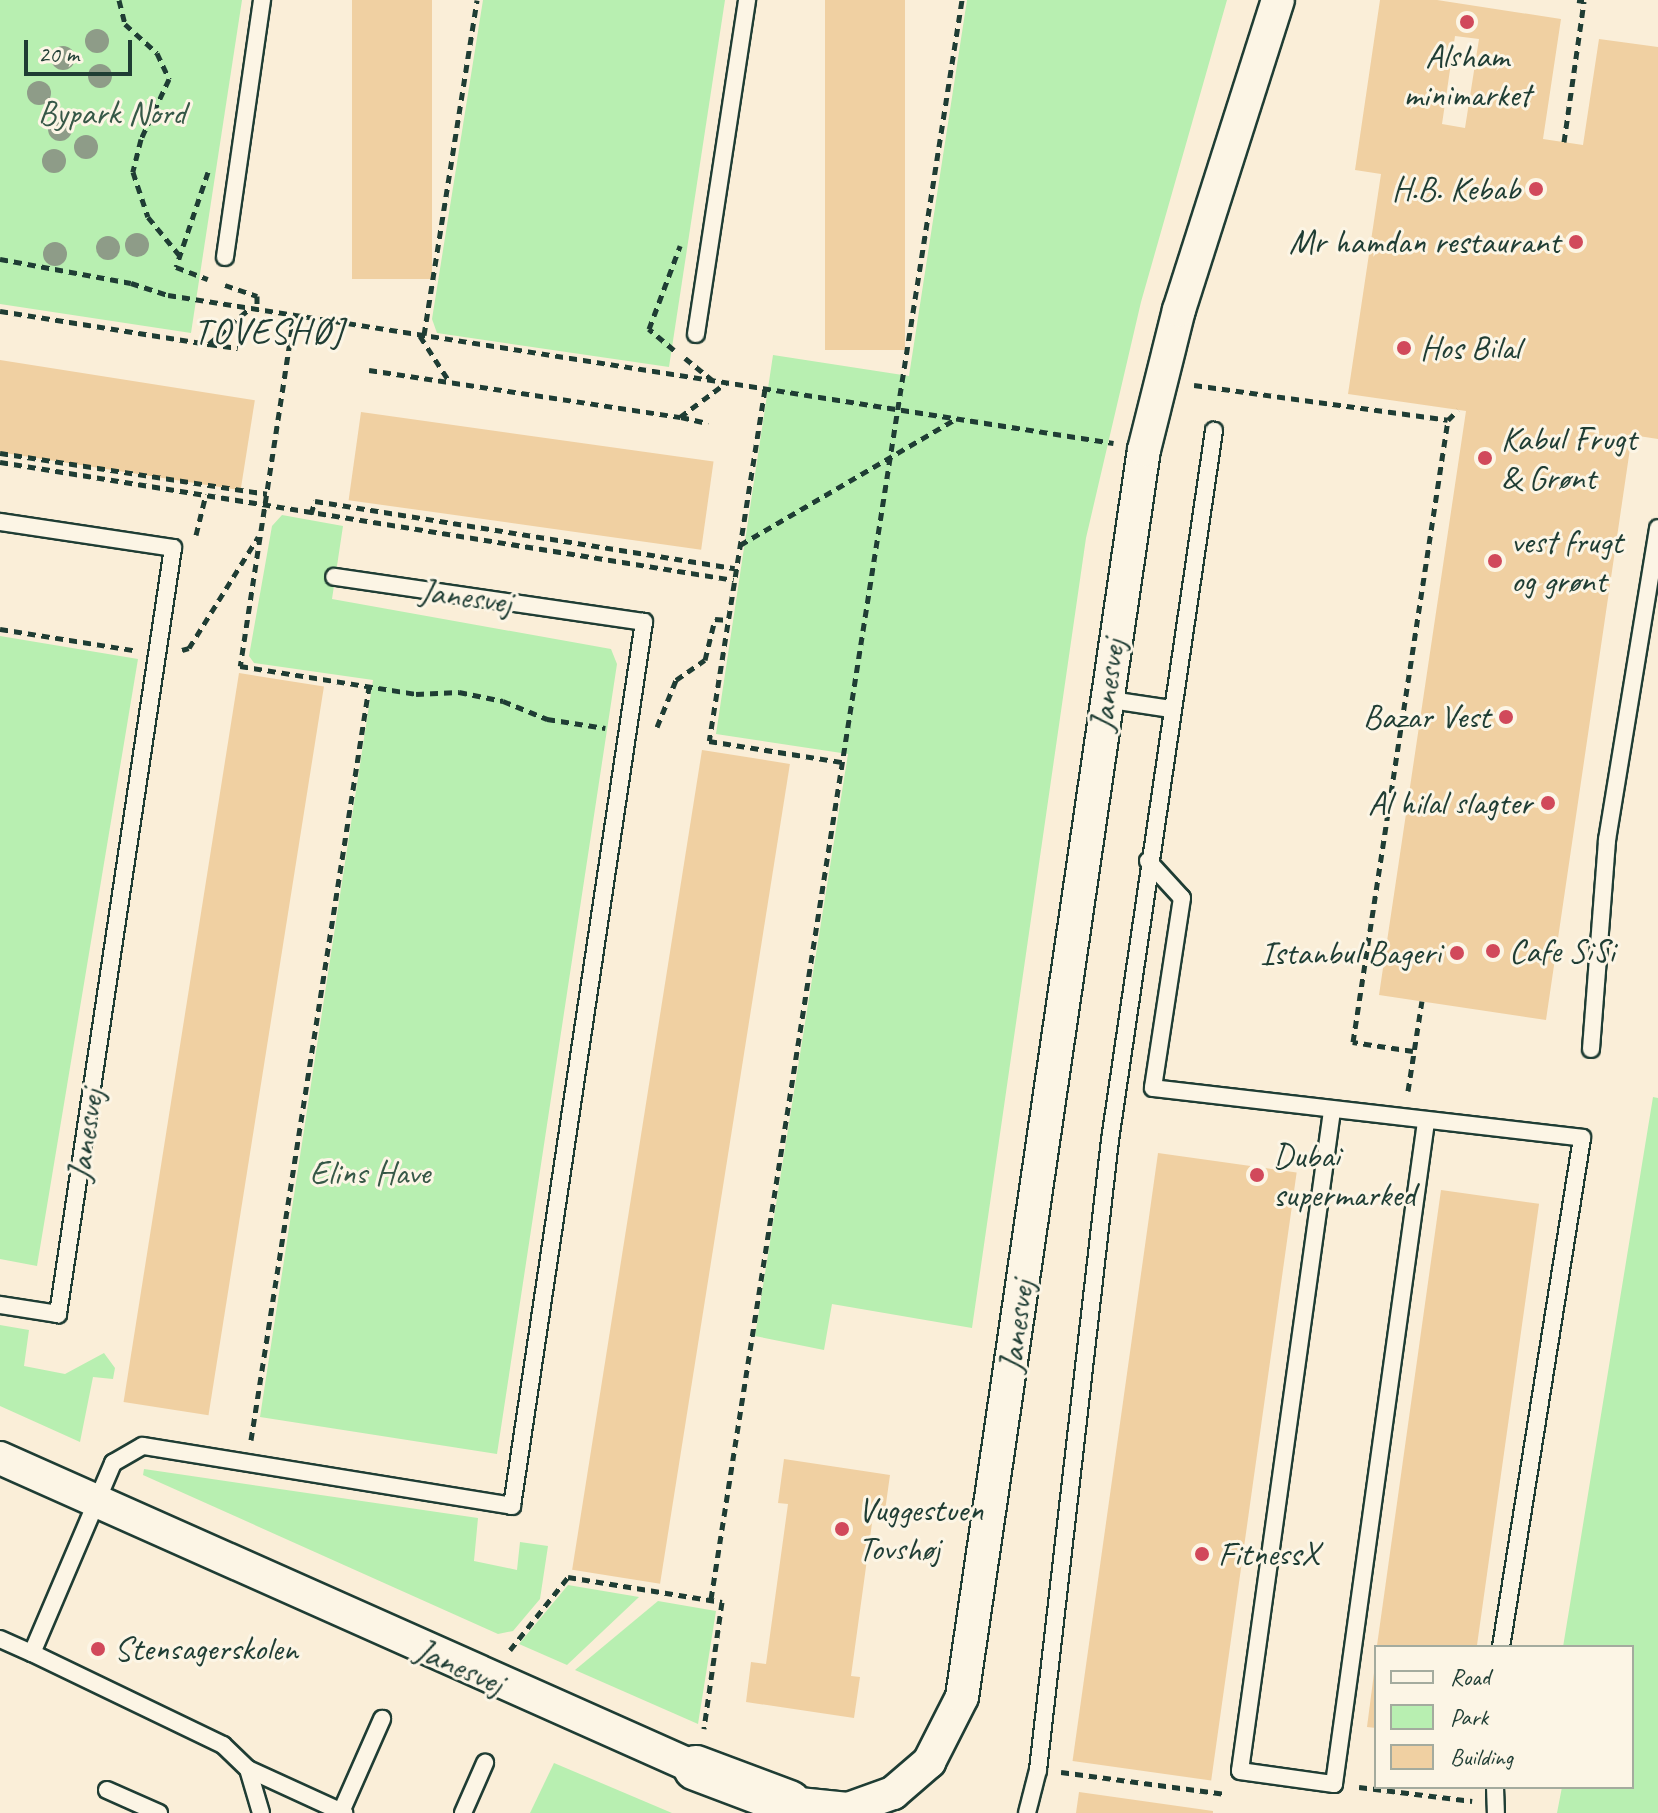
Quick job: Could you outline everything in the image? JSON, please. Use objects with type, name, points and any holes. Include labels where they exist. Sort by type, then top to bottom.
[{"type":"street","name":"Janesvej","points":[[0,1458],[487,1678],[696,1768],[789,1803],[847,1811],[871,1803],[912,1780],[942,1743],[962,1697],[1105,699],[1155,404],[1179,310],[1278,0]]},
{"type":"lane","points":[[225,257],[262,0]]},
{"type":"lane","points":[[696,334],[747,0]]},
{"type":"lane","points":[[1027,1813],[1038,1770],[1148,861],[1214,431]]},
{"type":"lane","points":[[0,522],[173,548]]},
{"type":"lane","points":[[1591,1049],[1607,840],[1658,528]]},
{"type":"lane","name":"Janesvej","points":[[0,1305],[58,1314],[173,548]]},
{"type":"lane","name":"Janesvej","points":[[99,1504],[113,1463],[143,1446],[512,1506],[644,622],[334,577]]},
{"type":"lane","points":[[1105,699],[1171,709]]},
{"type":"lane","points":[[1148,861],[1182,898],[1153,1088],[1582,1138],[1501,1645]]},
{"type":"lane","points":[[1332,1111],[1240,1771],[1334,1784],[1426,1122]]},
{"type":"lane","points":[[32,1653],[99,1504]]},
{"type":"lane","points":[[0,1639],[223,1745],[248,1769],[342,1812],[382,1719]]},
{"type":"lane","points":[[463,1813],[485,1763]]},
{"type":"lane","points":[[248,1769],[261,1813]]},
{"type":"lane","points":[[107,1790],[159,1813]]},
{"type":"path","points":[[119,0],[125,24],[157,53],[169,79],[141,139],[133,172],[148,217],[180,256]]},
{"type":"path","points":[[449,382],[421,335],[477,0]]},
{"type":"path","points":[[711,1599],[962,0]]},
{"type":"path","points":[[1564,142],[1584,1],[1577,0]]},
{"type":"path","points":[[0,259],[249,309],[1101,441]]},
{"type":"path","points":[[209,344],[249,309]]},
{"type":"path","points":[[0,311],[238,348]]},
{"type":"path","points":[[369,370],[708,423]]},
{"type":"path","points":[[680,417],[726,383]]},
{"type":"path","points":[[1191,385],[1448,420]]},
{"type":"path","points":[[765,389],[709,741],[842,762]]},
{"type":"path","points":[[1413,1051],[1353,1042],[1448,420],[1458,410]]},
{"type":"path","points":[[740,545],[957,418]]},
{"type":"path","points":[[0,453],[267,494]]},
{"type":"path","points":[[0,462],[734,580]]},
{"type":"path","points":[[173,548],[199,533],[206,494]]},
{"type":"path","points":[[311,514],[315,501],[736,568]]},
{"type":"path","points":[[159,655],[189,648],[261,533]]},
{"type":"path","points":[[566,722],[654,734],[676,680],[705,660],[715,619],[728,620]]},
{"type":"path","points":[[0,629],[139,651]]},
{"type":"path","points":[[253,1428],[369,687]]},
{"type":"path","points":[[1404,1119],[1422,1001]]},
{"type":"path","points":[[487,1678],[568,1577],[722,1602],[696,1768]]},
{"type":"path","points":[[1038,1770],[1238,1796],[1240,1771]]},
{"type":"path","points":[[1334,1784],[1374,1788]]},
{"type":"path","points":[[1382,1789],[1496,1801]]},
{"type":"green space","name":"Bypark Nord","points":[[0,0],[242,0],[191,333],[0,304]]},
{"type":"green space","points":[[483,0],[725,0],[669,367],[437,333],[432,319]]},
{"type":"green space","points":[[967,0],[1227,0],[1141,302],[1086,538],[972,1328],[832,1304],[824,1350],[755,1336],[848,754],[716,734],[773,355],[909,376]]},
{"type":"green space","name":"Elins Have","points":[[282,515],[343,526],[332,599],[611,649],[617,664],[497,1454],[260,1417],[373,680],[254,663],[249,656],[272,526]]},
{"type":"green space","points":[[0,636],[138,659],[37,1266],[0,1259]]},
{"type":"green space","points":[[1653,1097],[1658,1098],[1658,1813],[1557,1813],[1562,1789],[1634,1789],[1634,1645],[1563,1645]]},
{"type":"green space","points":[[0,1325],[29,1330],[24,1366],[65,1374],[104,1353],[115,1368],[113,1379],[93,1377],[80,1442],[0,1406]]},
{"type":"green space","points":[[144,1469],[478,1518],[474,1561],[517,1570],[520,1542],[548,1546],[540,1599],[513,1631],[498,1634],[143,1475]]},
{"type":"green space","points":[[568,1585],[639,1597],[567,1665],[519,1644]]},
{"type":"green space","points":[[658,1601],[716,1611],[698,1724],[575,1670]]},
{"type":"green space","points":[[554,1763],[672,1813],[530,1813]]},
{"type":"building","points":[[352,0],[432,0],[432,279],[352,279]]},
{"type":"building","points":[[825,0],[905,0],[905,350],[825,350]]},
{"type":"building","name":"Bazar Vest","points":[[1380,0],[1437,0],[1561,19],[1543,139],[1583,145],[1599,39],[1658,47],[1658,439],[1632,435],[1546,1020],[1379,995],[1466,411],[1348,394],[1381,174],[1355,170]],"holes":[[[1455,36],[1479,39],[1465,128],[1442,124]]]},
{"type":"building","points":[[0,360],[255,400],[241,490],[0,452]]},
{"type":"building","points":[[361,412],[714,462],[701,550],[349,500]]},
{"type":"building","points":[[239,673],[324,686],[208,1415],[124,1402]]},
{"type":"building","points":[[702,750],[790,764],[660,1584],[572,1570]]},
{"type":"building","points":[[1158,1153],[1297,1172],[1211,1781],[1073,1761]]},
{"type":"building","points":[[1441,1190],[1539,1204],[1477,1645],[1377,1645]]},
{"type":"building","points":[[784,1459],[890,1475],[884,1518],[873,1516],[851,1676],[860,1677],[854,1718],[746,1702],[751,1662],[766,1664],[788,1504],[778,1503]]},
{"type":"building","points":[[1374,1673],[1374,1728],[1367,1727]]},
{"type":"building","points":[[1079,1792],[1213,1811],[1213,1813],[1076,1813]]},
{"type":"place","name":"Alsham minimarket","points":[[1467,22]]},
{"type":"place","name":"H.B. Kebab","points":[[1536,189]]},
{"type":"place","name":"Mr hamdan restaurant","points":[[1576,242]]},
{"type":"place","name":"Hos Bilal","points":[[1404,348]]},
{"type":"place","name":"Kabul Frugt & Grønt","points":[[1485,458]]},
{"type":"place","name":"vest frugt og grønt","points":[[1495,561]]},
{"type":"place","name":"Bazar Vest","points":[[1506,717]]},
{"type":"place","name":"Al hilal slagter","points":[[1548,803]]},
{"type":"place","name":"Cafe SiSi","points":[[1493,951]]},
{"type":"place","name":"Istanbul Bageri","points":[[1457,953]]},
{"type":"place","name":"Dubai supermarked","points":[[1257,1175]]},
{"type":"place","name":"Vuggestuen Tovshøj","points":[[842,1529]]},
{"type":"place","name":"FitnessX","points":[[1202,1554]]},
{"type":"place","name":"Stensagerskolen","points":[[98,1649]]},
{"type":"district","name":"TOVESHØJ","points":[[269,332]]}]
